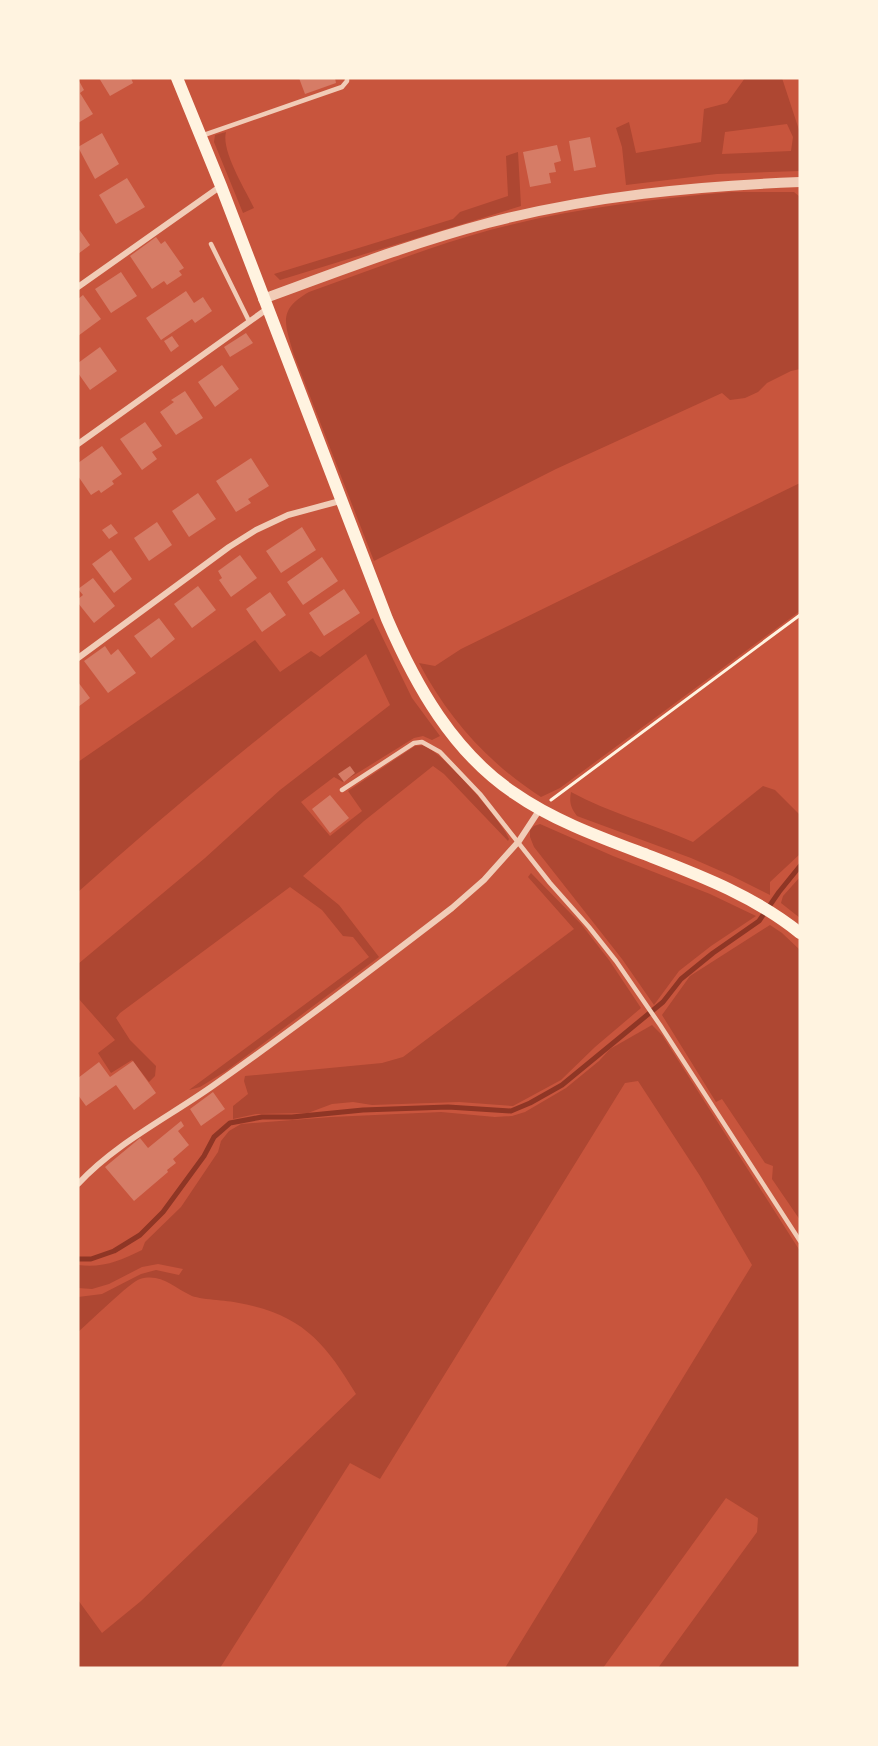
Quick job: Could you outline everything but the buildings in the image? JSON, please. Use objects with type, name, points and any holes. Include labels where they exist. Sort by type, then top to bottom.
[{"type":"main road","points":[[177,78],[221,186],[340,501],[397,642],[433,708],[461,745],[513,793],[540,809],[592,833],[701,875],[752,900],[800,933]]},
{"type":"street","points":[[78,444],[249,321],[265,304],[349,268],[487,223],[585,202],[682,188],[800,182]]},
{"type":"street","points":[[78,287],[221,186]]},
{"type":"street","points":[[78,658],[229,547],[256,530],[288,515],[340,501]]},
{"type":"street","points":[[78,1184],[118,1149],[236,1069],[452,908],[484,880],[519,841],[540,809]]},
{"type":"lane","points":[[201,136],[342,87],[347,78]]},
{"type":"lane","points":[[211,244],[249,321]]},
{"type":"lane","points":[[342,790],[414,743],[422,742],[440,752],[480,794],[550,883],[590,927],[616,961],[800,1241]]},
{"type":"path","points":[[540,809],[800,615]]},
{"type":"shaded area","points":[[745,78],[782,78],[800,133],[800,171],[717,174],[626,185],[622,147],[616,128],[629,122],[636,153],[701,142],[704,109],[727,103]],"holes":[[[787,124],[793,137],[791,151],[722,154],[725,132]]]},
{"type":"shaded area","points":[[226,132],[225,140],[230,159],[254,208],[243,213],[214,142],[215,135]]},
{"type":"shaded area","points":[[518,152],[521,206],[280,280],[274,274],[453,219],[460,212],[508,196],[506,156]]},
{"type":"shaded area","points":[[732,192],[794,192],[800,197],[800,369],[767,383],[758,392],[745,398],[730,400],[722,393],[556,469],[374,561],[294,355],[286,326],[288,312],[292,305],[309,292],[490,230],[550,216],[610,206]]},
{"type":"shaded area","points":[[800,483],[800,611],[560,788],[541,797],[504,769],[471,738],[456,721],[419,663],[435,666],[461,649]]},
{"type":"shaded area","points":[[373,618],[412,698],[440,736],[432,740],[423,736],[414,738],[343,782],[334,777],[301,802],[330,836],[362,811],[348,791],[415,746],[423,746],[444,760],[471,788],[504,830],[508,841],[444,774],[433,766],[364,821],[303,876],[339,905],[379,957],[226,1071],[200,1087],[189,1090],[369,957],[353,937],[343,936],[322,910],[290,887],[120,1013],[116,1018],[130,1040],[156,1066],[155,1076],[149,1082],[132,1060],[111,1073],[98,1053],[115,1040],[78,998],[78,964],[205,858],[280,790],[390,705],[366,654],[219,770],[78,892],[78,762],[255,640],[280,672],[311,651],[320,657]]},
{"type":"shaded area","points":[[763,786],[775,790],[800,815],[800,854],[770,882],[770,895],[691,858],[577,816],[570,802],[571,792],[693,842]]},
{"type":"shaded area","points":[[540,824],[710,894],[756,916],[679,971],[654,1005],[622,959],[534,847],[530,830]]},
{"type":"shaded area","points":[[531,873],[581,924],[609,960],[641,1008],[561,1080],[513,1106],[459,1102],[372,1105],[353,1102],[332,1104],[308,1113],[256,1114],[233,1119],[233,1106],[248,1094],[244,1081],[245,1076],[382,1063],[403,1057],[574,929],[528,877]]},
{"type":"shaded area","points":[[800,877],[800,918],[781,903],[783,896]]},
{"type":"shaded area","points":[[770,925],[800,950],[800,1220],[772,1179],[773,1166],[765,1163],[722,1099],[716,1102],[662,1015],[690,976]]},
{"type":"shaded area","points":[[652,1025],[662,1035],[800,1251],[800,1668],[658,1668],[757,1532],[758,1518],[726,1498],[603,1668],[505,1668],[752,1265],[700,1176],[638,1081],[625,1083],[380,1479],[350,1463],[220,1668],[78,1668],[78,1600],[102,1633],[141,1601],[356,1394],[322,1345],[295,1323],[261,1308],[194,1297],[161,1279],[147,1278],[135,1282],[78,1332],[78,1297],[102,1294],[141,1274],[156,1270],[179,1275],[183,1269],[158,1264],[142,1267],[109,1284],[92,1289],[78,1288],[78,1265],[111,1263],[142,1250],[145,1242],[181,1207],[218,1152],[221,1141],[229,1131],[241,1124],[441,1112],[495,1117],[512,1116],[525,1112],[566,1088],[610,1049]]},
{"type":"waterway","points":[[78,1259],[91,1259],[114,1251],[140,1235],[163,1212],[204,1156],[214,1137],[230,1123],[262,1117],[292,1117],[363,1110],[448,1107],[511,1111],[530,1103],[562,1085],[663,1002],[681,979],[759,921],[800,866]]}]
